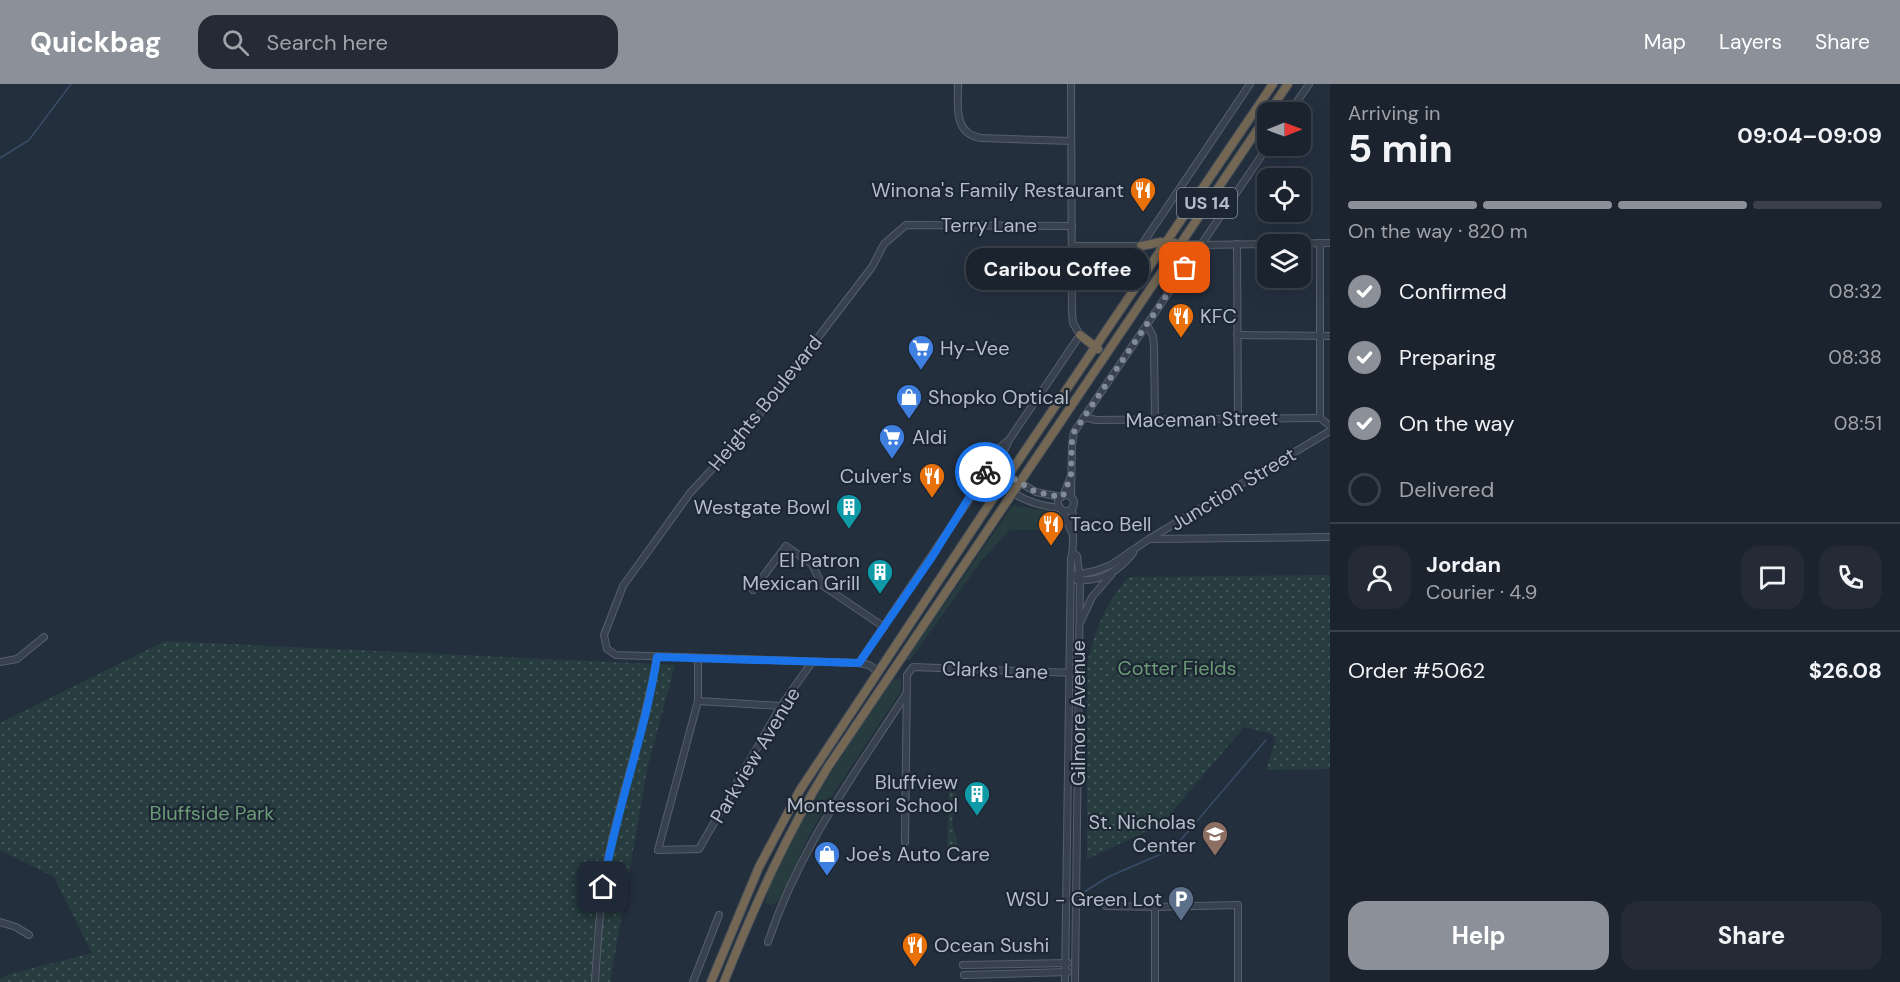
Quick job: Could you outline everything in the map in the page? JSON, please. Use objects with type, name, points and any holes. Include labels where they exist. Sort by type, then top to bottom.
[{"type":"highway","name":"US 14","points":[[1106,332],[1273,84]]},
{"type":"highway","name":"US 14","points":[[1276,102],[1288,84]]},
{"type":"highway","points":[[1263,99],[1267,102]]},
{"type":"highway","name":"US 14","points":[[724,982],[768,877],[801,811],[837,752],[1257,130]]},
{"type":"highway","points":[[1193,225],[1191,239],[1201,245]]},
{"type":"highway","points":[[1176,228],[1175,240],[1179,245],[1201,245]]},
{"type":"highway","points":[[1141,246],[1166,243],[1171,248],[1169,261]]},
{"type":"highway","points":[[1141,246],[1153,251],[1154,260]]},
{"type":"highway","points":[[1106,332],[1103,344],[1108,351]]},
{"type":"highway","points":[[711,982],[746,897],[784,816],[805,781],[1002,486],[1004,473],[1106,332]]},
{"type":"highway","points":[[1080,335],[1101,354],[1101,361]]},
{"type":"highway","points":[[1080,335],[1088,357]]},
{"type":"highway","points":[[877,671],[881,682],[879,691]]},
{"type":"street","points":[[958,84],[958,117],[960,124],[970,135],[981,138],[1071,141]]},
{"type":"street","points":[[1004,473],[1000,460],[1009,440],[1080,335],[1072,318],[1071,84]]},
{"type":"street","points":[[1073,246],[1141,246],[1250,84]]},
{"type":"street","points":[[1297,102],[1309,84]]},
{"type":"street","name":"Gilmore Avenue","points":[[1071,531],[1074,521],[1071,476],[1074,432],[1261,156]]},
{"type":"street","name":"Terry Lane","points":[[906,225],[1072,226]]},
{"type":"street","name":"Heights Boulevard","points":[[657,657],[616,655],[607,649],[604,635],[623,586],[690,493],[741,438],[872,267],[884,244],[906,225]]},
{"type":"street","points":[[1320,243],[1320,418],[1330,426]]},
{"type":"street","points":[[1201,245],[1330,243]]},
{"type":"street","points":[[1237,244],[1238,419]]},
{"type":"street","points":[[1147,325],[1153,336],[1154,346],[1155,420]]},
{"type":"street","points":[[1237,335],[1330,336]]},
{"type":"street","name":"Maceman Street","points":[[1084,417],[1096,420],[1320,418]]},
{"type":"street","name":"Junction Street","points":[[1080,577],[1102,569],[1330,431]]},
{"type":"street","points":[[978,488],[979,481],[999,448],[1009,440]]},
{"type":"street","points":[[983,474],[991,470],[1004,473],[1036,492],[1071,496]]},
{"type":"street","points":[[1062,496],[1071,476]]},
{"type":"street","points":[[859,663],[978,488],[990,478],[1027,501],[1067,511],[1072,508]]},
{"type":"street","name":"Gilmore Avenue","points":[[1062,496],[1058,504],[1071,531],[1073,553],[1071,558],[1065,982]]},
{"type":"street","points":[[1149,539],[1330,537]]},
{"type":"street","points":[[753,590],[786,546],[812,564],[822,585],[885,627]]},
{"type":"street","name":"Junction Street","points":[[1080,577],[1097,579],[1117,569],[1137,548]]},
{"type":"street","name":"Gilmore Avenue","points":[[1073,553],[1077,556],[1080,577],[1075,982]]},
{"type":"street","points":[[1079,627],[1092,597],[1117,569]]},
{"type":"street","points":[[1071,578],[1080,577]]},
{"type":"street","points":[[0,662],[17,659],[44,637]]},
{"type":"street","points":[[594,982],[608,857],[651,694],[657,657],[859,663],[869,665],[877,671]]},
{"type":"street","points":[[698,658],[698,701],[782,706]]},
{"type":"street","name":"Parkview Avenue","points":[[698,701],[658,850],[699,849],[782,706],[812,662]]},
{"type":"street","name":"Clarks Lane","points":[[907,693],[907,675],[913,667],[1078,673]]},
{"type":"street","points":[[905,842],[907,693]]},
{"type":"street","points":[[768,942],[779,910],[814,837],[836,798],[907,693]]},
{"type":"street","points":[[1106,906],[1238,905],[1238,982]]},
{"type":"street","points":[[1155,907],[1155,982]]},
{"type":"street","points":[[693,982],[719,915]]},
{"type":"street","points":[[0,922],[16,927],[29,935]]},
{"type":"street","points":[[963,965],[1075,963]]},
{"type":"street","points":[[964,975],[1075,972]]},
{"type":"green space","points":[[1013,505],[1056,513],[1062,524],[1062,530],[1010,530],[982,560],[910,660],[906,660]]},
{"type":"green space","name":"Cotter Fields","points":[[1330,575],[1330,769],[1266,770],[1276,738],[1272,734],[1244,727],[1161,825],[1087,859],[1087,664],[1107,607],[1129,577]]},
{"type":"green space","name":"Bluffside Park","points":[[165,641],[675,665],[647,770],[610,982],[0,982],[0,979],[10,974],[92,953],[54,877],[0,850],[0,723]]},
{"type":"green space","points":[[894,679],[901,679],[901,691],[810,834],[779,900],[773,905],[767,904],[770,884],[805,817],[848,747]]},
{"type":"green space","points":[[949,791],[958,795],[952,822],[959,849],[947,851]]},
{"type":"waterway","points":[[0,158],[29,140],[71,84]]},
{"type":"waterway","points":[[1084,892],[1108,877],[1168,851],[1179,842],[1266,740]]},
{"type":"way so far","points":[[985,472],[1000,471],[1036,492],[1063,496],[1071,476],[1074,432],[1185,268]]},
{"type":"place","name":"Winona's Family Restaurant","points":[[1143,213]]},
{"type":"place","name":"Caribou Coffee","points":[[1185,268]]},
{"type":"place","name":"KFC","points":[[1181,339]]},
{"type":"place","name":"Hy-Vee","points":[[921,371]]},
{"type":"place","name":"Shopko Optical","points":[[909,420]]},
{"type":"place","name":"Aldi","points":[[892,460]]},
{"type":"place","name":"Culver's","points":[[932,499]]},
{"type":"place","name":"Westgate Bowl","points":[[849,530]]},
{"type":"place","name":"Taco Bell","points":[[1051,547]]},
{"type":"place","name":"El Patron Mexican Grill","points":[[880,595]]},
{"type":"place","name":"Bluffview Montessori School","points":[[977,817]]},
{"type":"place","name":"St. Nicholas Center","points":[[1215,857]]},
{"type":"place","name":"Joe's Auto Care","points":[[827,877]]},
{"type":"place","name":"WSU - Green Lot","points":[[1181,922]]},
{"type":"place","name":"Ocean Sushi","points":[[915,968]]},
{"type":"route","points":[[603,887],[617,818],[651,694],[657,657],[859,663],[978,488],[979,481],[985,472]]}]
